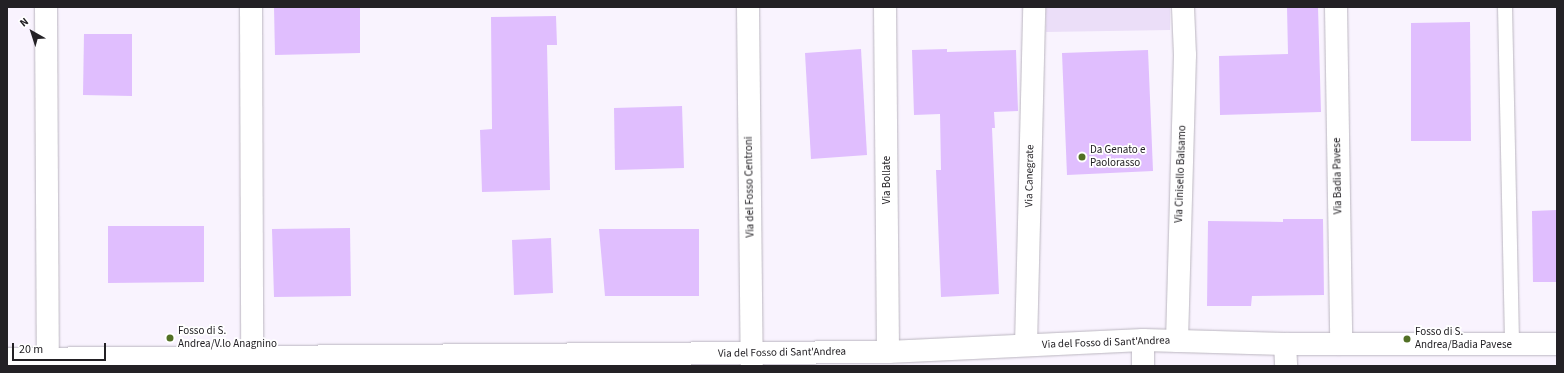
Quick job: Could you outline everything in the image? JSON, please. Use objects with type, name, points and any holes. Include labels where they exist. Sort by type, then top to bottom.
[{"type":"street","points":[[42,361],[46,7]]},
{"type":"street","points":[[250,7],[252,358]]},
{"type":"street","name":"Via del Fosso Centroni","points":[[748,7],[752,360]]},
{"type":"street","name":"Via Bollate","points":[[885,7],[888,352]]},
{"type":"street","name":"Via Canegrate","points":[[1026,345],[1034,7]]},
{"type":"street","name":"Via Cinisello Balsamo","points":[[1177,341],[1185,55],[1183,7]]},
{"type":"street","name":"Via Badia Pavese","points":[[1336,7],[1341,344]]},
{"type":"street","points":[[1143,340],[1143,366]]},
{"type":"street","name":"Via del Fosso di Sant'Andrea","points":[[7,359],[42,361],[252,358],[752,360],[1143,340],[1285,344],[1557,344]]},
{"type":"street","points":[[1285,344],[1286,366]]},
{"type":"lane","points":[[1505,7],[1512,344]]},
{"type":"shaded area","points":[[1046,7],[1170,7],[1170,30],[1046,32]]},
{"type":"building","points":[[274,7],[360,7],[360,53],[275,55]]},
{"type":"building","points":[[1287,7],[1318,7],[1321,112],[1220,115],[1219,56],[1288,54]]},
{"type":"building","points":[[556,16],[557,45],[547,45],[550,190],[482,192],[480,130],[492,129],[491,17]]},
{"type":"building","points":[[1470,22],[1471,141],[1411,141],[1411,23]]},
{"type":"building","points":[[84,34],[132,34],[132,96],[83,95]]},
{"type":"building","points":[[861,49],[867,155],[811,159],[805,53]]},
{"type":"building","points":[[947,49],[947,52],[1016,50],[1018,111],[994,112],[995,128],[992,128],[999,294],[941,297],[936,170],[941,170],[940,114],[914,115],[912,50]]},
{"type":"building","points":[[1148,50],[1153,171],[1067,175],[1062,53]]},
{"type":"building","points":[[682,106],[684,168],[615,170],[614,108]]},
{"type":"building","points":[[1557,210],[1557,282],[1533,282],[1532,211]]},
{"type":"building","points":[[1283,219],[1323,219],[1324,295],[1252,296],[1251,306],[1207,306],[1208,221],[1283,222]]},
{"type":"building","points":[[108,226],[204,226],[204,282],[108,283]]},
{"type":"building","points":[[350,228],[351,296],[274,297],[272,229]]},
{"type":"building","points":[[599,229],[699,229],[699,296],[605,296]]},
{"type":"building","points":[[551,238],[553,293],[514,295],[512,240]]},
{"type":"place","name":"Da Genato e Paolorasso","points":[[1082,157]]},
{"type":"place","name":"Fosso di S. Andrea/V.lo Anagnino","points":[[170,338]]},
{"type":"place","name":"Fosso di S. Andrea/Badia Pavese","points":[[1407,339]]}]
